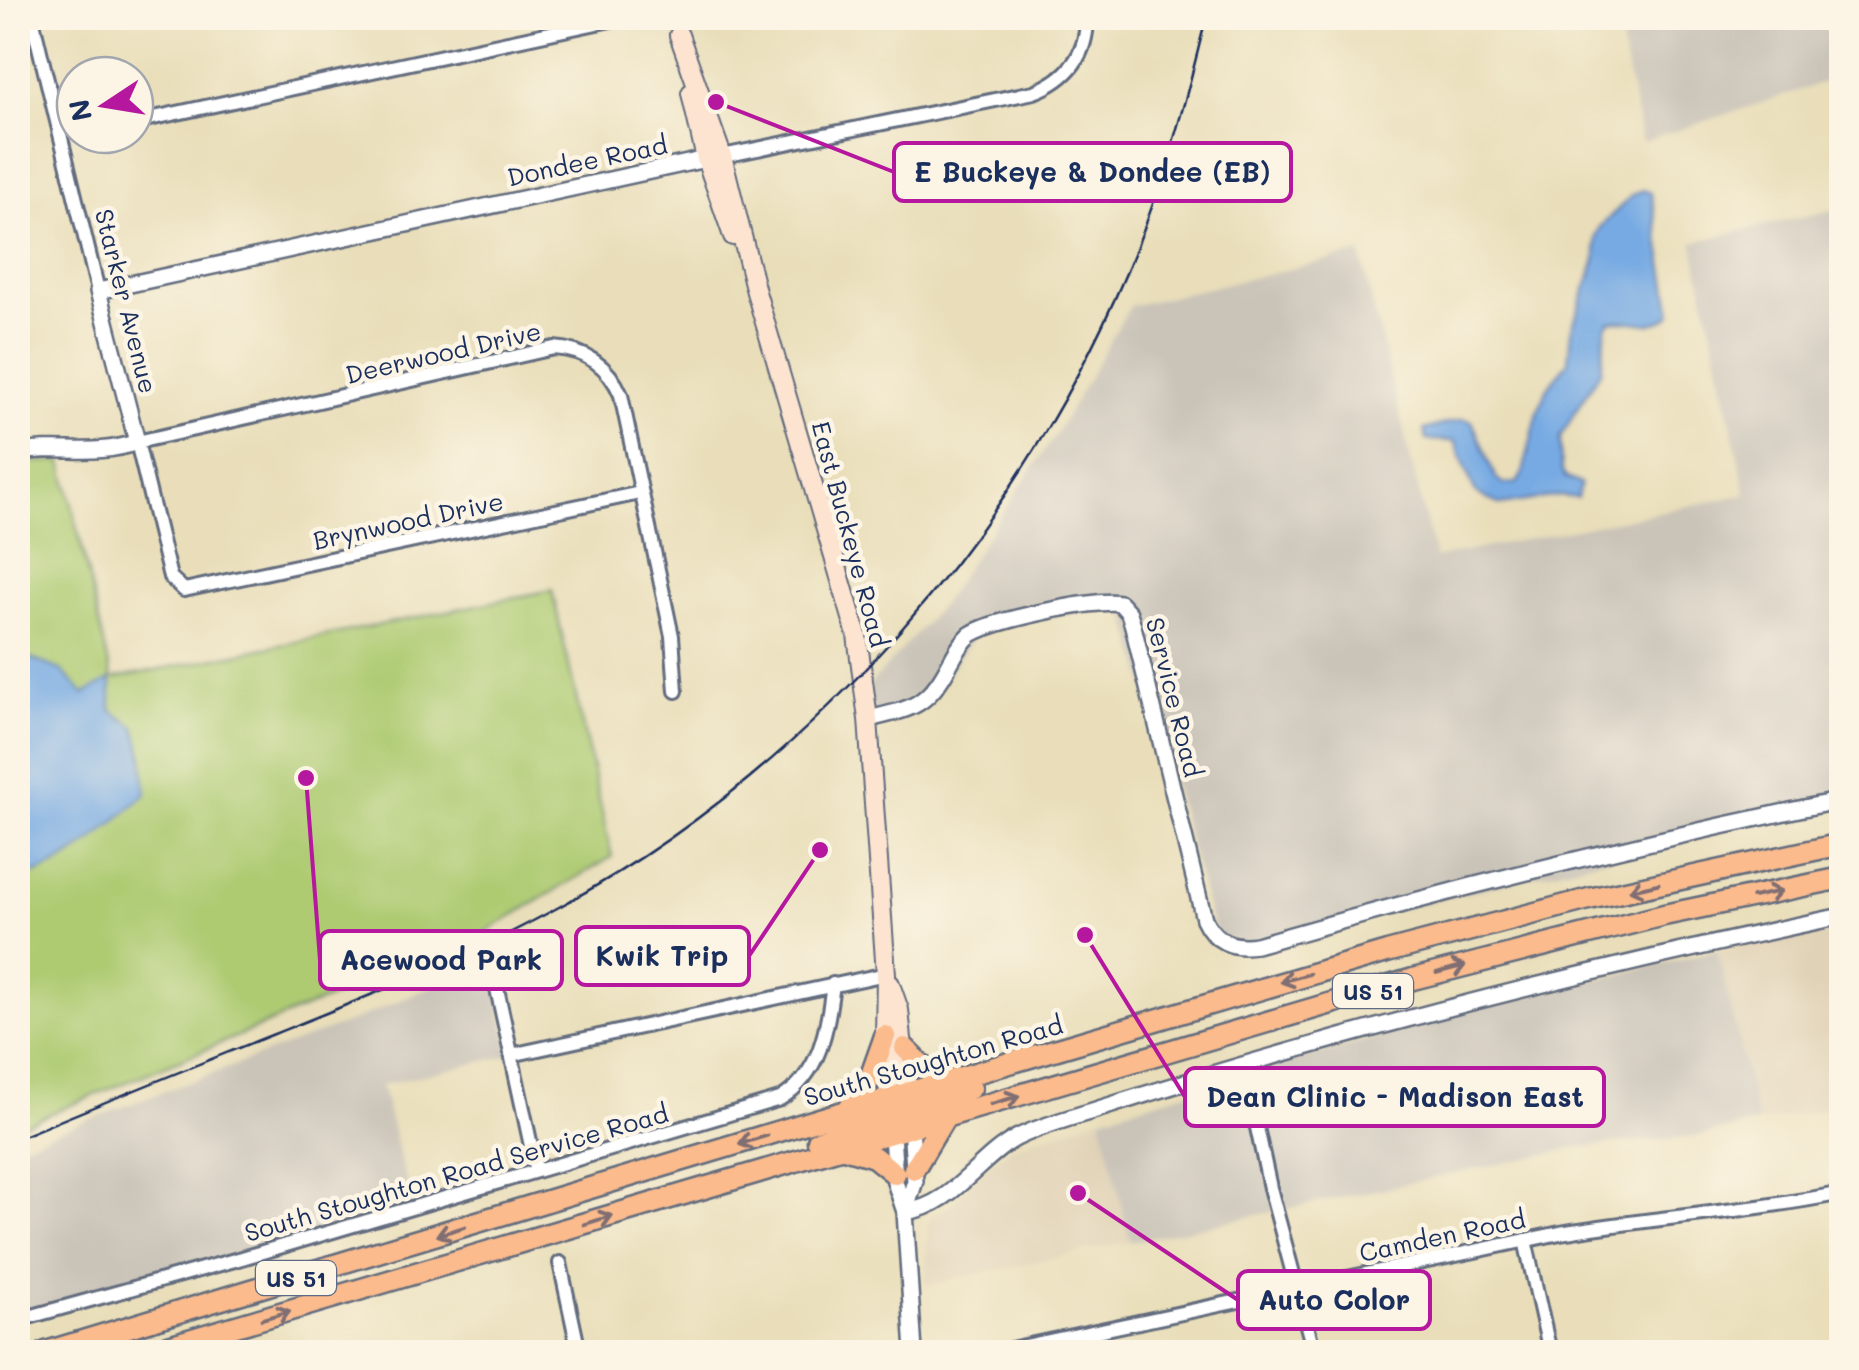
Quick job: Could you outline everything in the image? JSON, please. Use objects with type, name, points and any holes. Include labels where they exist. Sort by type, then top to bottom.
[{"type":"main road","name":"East Buckeye Road","points":[[677,26],[856,635],[868,719],[886,974],[885,1036],[900,1113]]},
{"type":"main road","name":"South Stoughton Road","points":[[148,1352],[842,1147],[952,1082],[1189,1010],[1488,925],[1842,844]]},
{"type":"main road","name":"South Stoughton Road","points":[[46,1352],[846,1112],[944,1117],[1512,952],[1842,878]]},
{"type":"main road","name":"East Buckeye Road","points":[[886,974],[899,1010],[905,1048],[900,1113]]},
{"type":"main road","points":[[642,1207],[744,1166],[1161,1026],[1189,1010]]},
{"type":"main road","points":[[846,1112],[869,1081],[885,1036]]},
{"type":"main road","points":[[905,1048],[925,1068],[952,1082]]},
{"type":"main road","points":[[842,1147],[904,1172],[944,1117]]},
{"type":"street","name":"Starker Avenue","points":[[32,18],[55,93]]},
{"type":"street","points":[[155,118],[620,18]]},
{"type":"street","name":"Dondee Road","points":[[98,291],[1034,92],[1052,84],[1077,60],[1085,44],[1087,18]]},
{"type":"street","name":"Starker Avenue","points":[[72,155],[98,291],[170,577],[184,590]]},
{"type":"street","name":"Deerwood Drive","points":[[137,442],[562,349],[594,360],[618,387],[672,636],[676,691]]},
{"type":"street","points":[[18,453],[85,453],[120,449],[137,442]]},
{"type":"street","name":"Brynwood Drive","points":[[184,590],[640,493]]},
{"type":"street","name":"Service Road","points":[[868,719],[925,700],[937,688],[961,644],[981,628],[1098,602],[1120,602],[1133,626],[1204,919],[1222,941],[1239,947],[1256,946],[1520,872],[1842,800]]},
{"type":"street","points":[[905,1212],[940,1201],[985,1160],[1025,1134],[1244,1067],[1603,969],[1842,916]]},
{"type":"street","points":[[491,961],[536,1169]]},
{"type":"street","points":[[512,1055],[886,974]]},
{"type":"street","name":"South Stoughton Road Service Road","points":[[18,1320],[242,1258],[780,1098],[806,1079],[829,1015],[833,984]]},
{"type":"street","points":[[1244,1067],[1270,1188],[1314,1352]]},
{"type":"street","points":[[900,1113],[914,1352]]},
{"type":"street","name":"Camden Road","points":[[997,1352],[1525,1240],[1632,1220],[1775,1206],[1842,1193]]},
{"type":"street","points":[[1525,1240],[1550,1352]]},
{"type":"street","points":[[560,1263],[579,1352]]},
{"type":"street","points":[[1806,1352],[1842,1346]]},
{"type":"shaded area","points":[[1616,18],[1841,18],[1841,77],[1642,142]]},
{"type":"shaded area","points":[[1841,208],[1841,800],[1256,945],[1215,936],[1124,606],[981,627],[937,688],[868,719],[864,692],[941,605],[1056,434],[1130,306],[1360,253],[1435,558],[1746,494],[1693,242]]},
{"type":"shaded area","points":[[1841,925],[1841,1106],[1758,1123],[1717,950]]},
{"type":"shaded area","points":[[1717,950],[1758,1123],[1697,1136],[1580,1147],[1130,1242],[1101,1117],[1459,1013]]},
{"type":"shaded area","points":[[491,961],[511,1055],[381,1085],[413,1206],[18,1320],[18,1146],[345,1024]]},
{"type":"shaded area","points":[[1101,1117],[1130,1242],[925,1285],[928,1224],[933,1215],[952,1205],[995,1159],[1014,1147]]},
{"type":"green space","points":[[62,461],[112,679],[552,590],[612,857],[475,938],[18,1127],[18,462]]},
{"type":"water","points":[[1643,190],[1651,193],[1672,314],[1657,323],[1618,321],[1606,327],[1601,370],[1560,437],[1561,469],[1565,477],[1580,484],[1577,498],[1556,496],[1501,505],[1489,500],[1475,492],[1455,441],[1426,440],[1424,430],[1463,419],[1472,421],[1496,478],[1504,484],[1517,483],[1547,389],[1568,361],[1571,331],[1596,260],[1596,236],[1632,195]]},
{"type":"water","points":[[18,654],[61,670],[84,694],[111,679],[111,710],[135,727],[143,756],[146,794],[69,857],[18,877]]},
{"type":"railway","points":[[18,1138],[383,990],[524,926],[653,850],[742,783],[826,709],[903,628],[973,540],[1036,447],[1090,350],[1157,193],[1206,18]]},
{"type":"place","name":"E Buckeye & Dondee (EB)","points":[[716,102]]},
{"type":"place","name":"Acewood Park","points":[[306,778]]},
{"type":"place","name":"Kwik Trip","points":[[820,850]]},
{"type":"place","name":"Dean Clinic - Madison East","points":[[1085,935]]},
{"type":"place","name":"Auto Color","points":[[1078,1193]]}]
